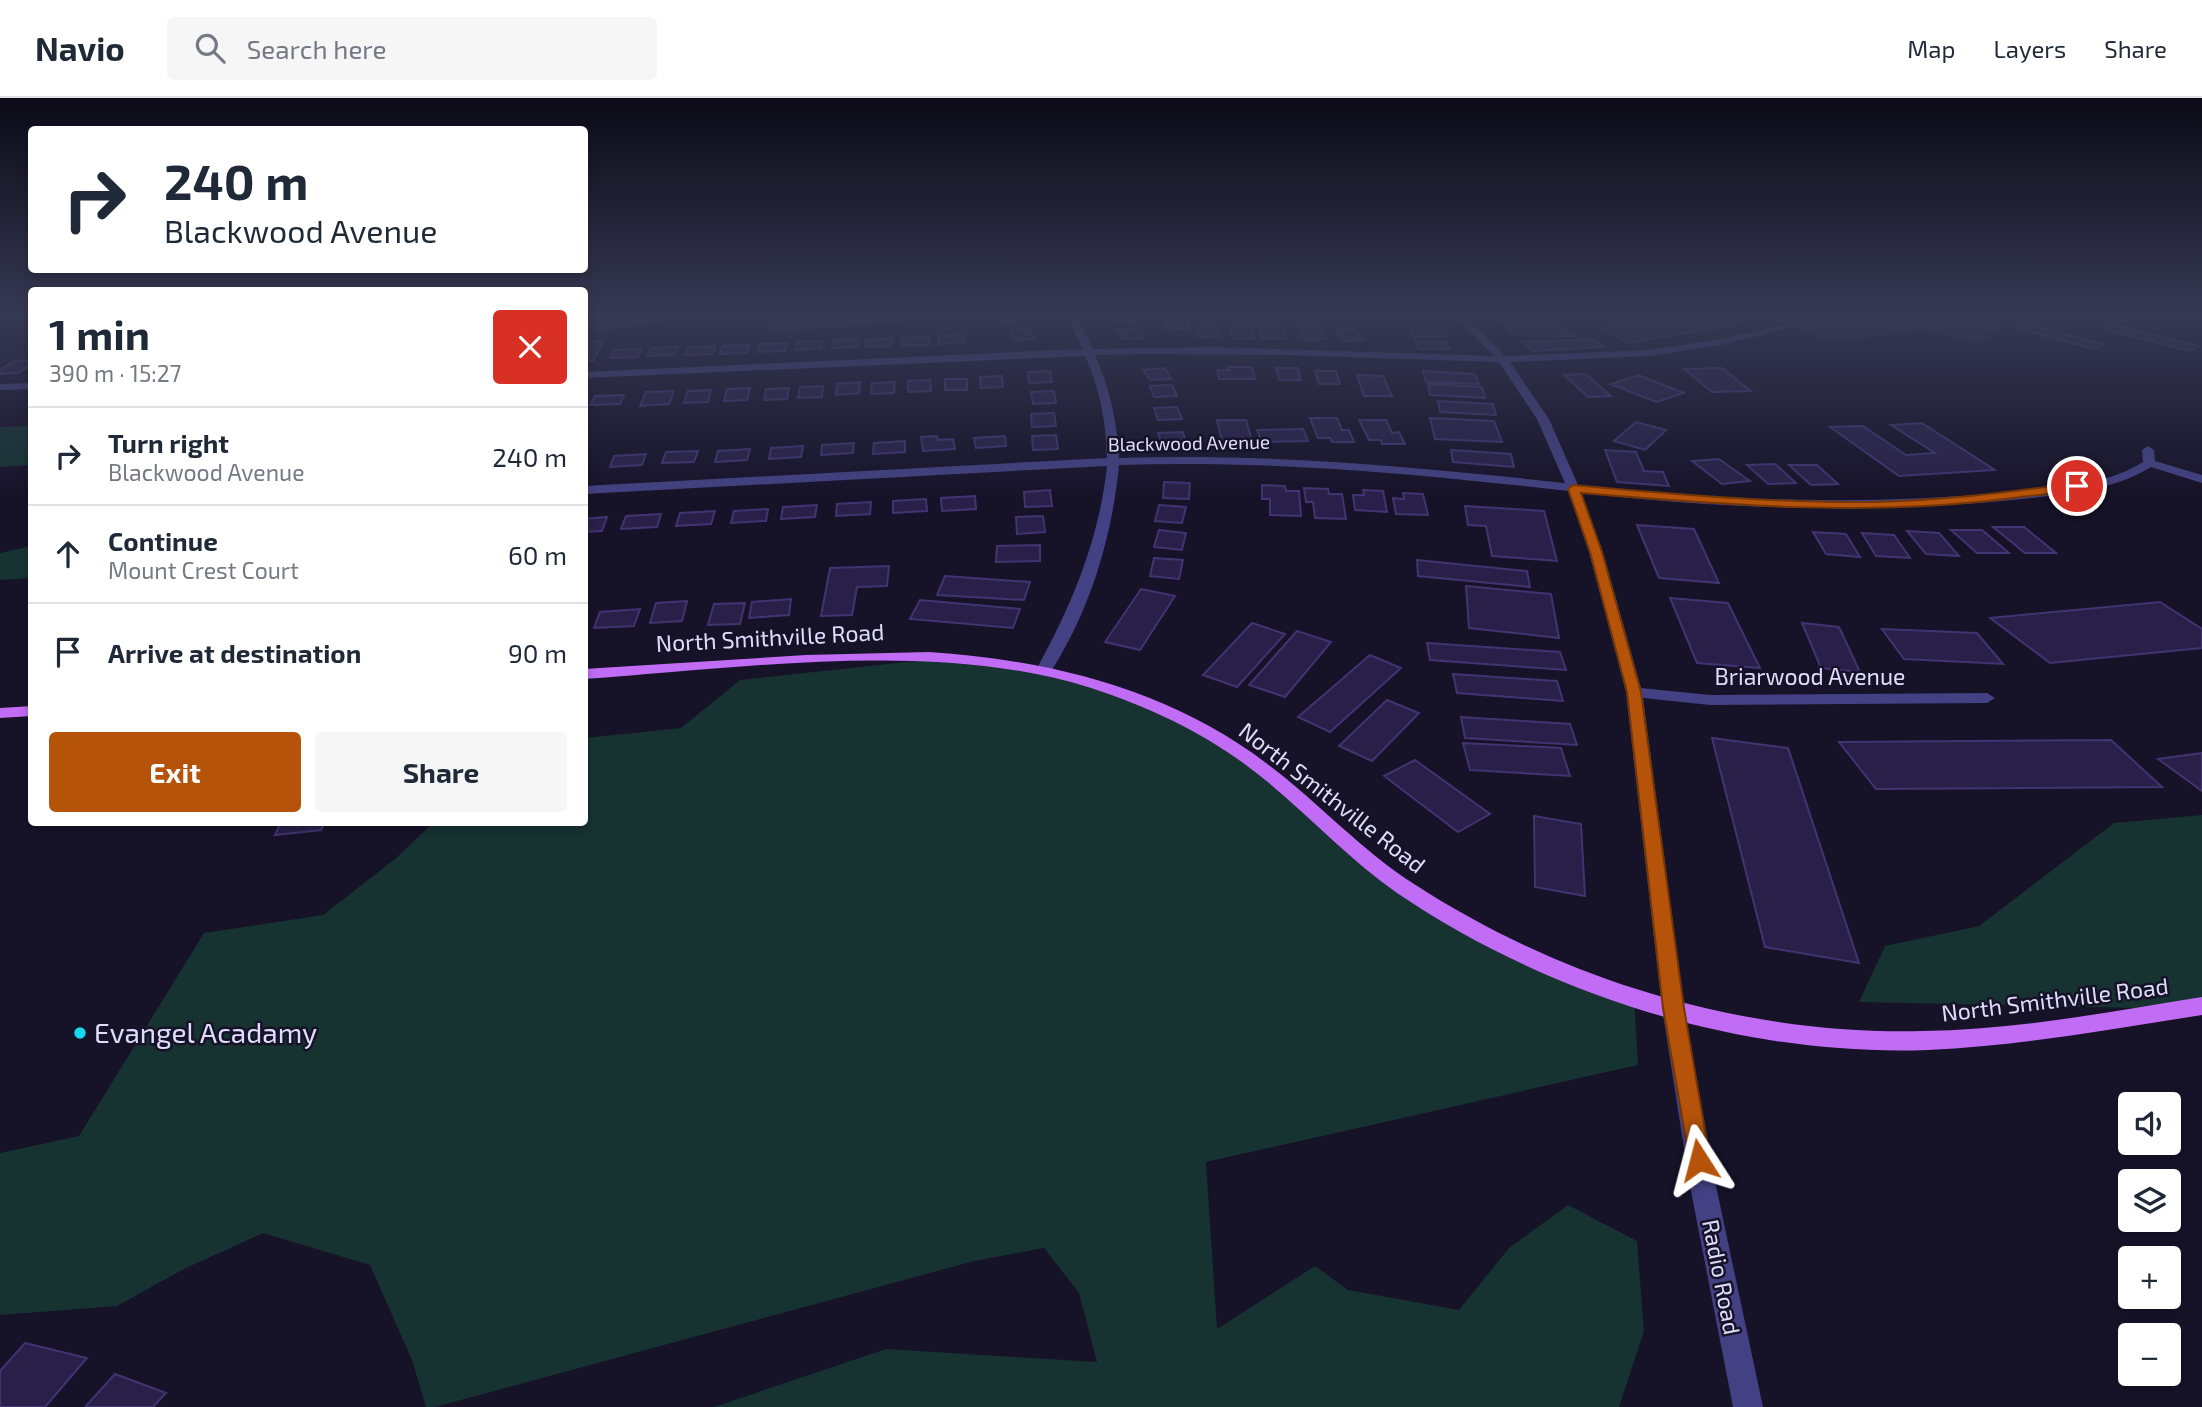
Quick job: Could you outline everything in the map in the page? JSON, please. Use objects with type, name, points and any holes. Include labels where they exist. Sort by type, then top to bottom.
[{"type":"main road","name":"North Smithville Road","points":[[588,674],[879,655],[953,657],[1044,670],[1154,706],[1225,743],[1257,765],[1364,858],[1448,916],[1537,961],[1674,1008],[1763,1028],[1822,1037],[1886,1041],[1968,1039],[2202,1006]]},
{"type":"main road","points":[[0,713],[28,711]]},
{"type":"street","points":[[1044,670],[1084,596],[1108,504],[1112,463],[1105,396],[1098,376]]},
{"type":"street","name":"Radio Road","points":[[1513,376],[1543,419],[1573,489],[1596,552],[1634,692],[1674,1008],[1703,1186],[1748,1407]]},
{"type":"street","points":[[0,387],[28,386]]},
{"type":"street","name":"Blackwood Avenue","points":[[588,490],[1237,459],[1373,465],[1573,489],[1793,505],[1884,505],[2031,494],[2113,481],[2143,470],[2148,457],[2202,479]]},
{"type":"street","name":"Briarwood Avenue","points":[[1634,692],[1710,701],[1987,698]]},
{"type":"green space","points":[[28,426],[28,465],[0,467],[0,427]]},
{"type":"green space","points":[[28,547],[28,578],[0,580],[0,553]]},
{"type":"green space","points":[[953,657],[1091,683],[1154,706],[1247,756],[1364,858],[1503,944],[1634,996],[1638,1065],[1206,1162],[1217,1329],[1315,1266],[1348,1290],[1459,1310],[1509,1248],[1568,1205],[1637,1241],[1644,1331],[1619,1407],[714,1407],[886,1349],[1097,1362],[1079,1293],[1044,1248],[974,1261],[435,1407],[426,1407],[412,1360],[370,1265],[263,1233],[184,1269],[117,1306],[0,1315],[0,1153],[79,1136],[204,933],[323,915],[395,859],[430,826],[588,826],[588,738],[681,728],[740,680]]},
{"type":"green space","points":[[2202,815],[2202,1005],[2185,1009],[1859,1002],[1885,946],[1979,926],[2114,823]]},
{"type":"building","points":[[1002,376],[1003,387],[981,388],[980,377]]},
{"type":"building","points":[[1028,376],[1051,376],[1052,382],[1029,383]]},
{"type":"building","points":[[1147,376],[1169,376],[1171,379],[1150,380]]},
{"type":"building","points":[[1218,376],[1254,376],[1255,379],[1219,379]]},
{"type":"building","points":[[1278,376],[1300,376],[1301,380],[1279,380]]},
{"type":"building","points":[[1317,376],[1338,376],[1340,384],[1319,384]]},
{"type":"building","points":[[1357,376],[1383,376],[1392,396],[1364,396]]},
{"type":"building","points":[[1424,376],[1476,376],[1479,384],[1426,382]]},
{"type":"building","points":[[1565,376],[1588,376],[1611,396],[1588,397]]},
{"type":"building","points":[[1641,376],[1684,393],[1656,402],[1611,384]]},
{"type":"building","points":[[1693,376],[1732,376],[1751,391],[1712,392]]},
{"type":"building","points":[[945,379],[967,379],[967,390],[945,390]]},
{"type":"building","points":[[930,380],[931,391],[908,392],[908,381]]},
{"type":"building","points":[[860,382],[859,393],[836,395],[837,384]]},
{"type":"building","points":[[895,382],[894,393],[871,394],[872,383]]},
{"type":"building","points":[[1428,384],[1482,387],[1485,398],[1430,395]]},
{"type":"building","points":[[1172,385],[1177,396],[1154,397],[1150,386]]},
{"type":"building","points":[[823,386],[822,397],[798,398],[800,387]]},
{"type":"building","points":[[750,388],[747,400],[724,401],[727,389]]},
{"type":"building","points":[[789,388],[787,399],[764,400],[766,389]]},
{"type":"building","points":[[711,390],[708,402],[684,403],[688,391]]},
{"type":"building","points":[[674,391],[669,404],[640,406],[646,392]]},
{"type":"building","points":[[1054,391],[1056,403],[1033,404],[1031,392]]},
{"type":"building","points":[[624,395],[620,404],[590,405],[595,396]]},
{"type":"building","points":[[1438,401],[1493,404],[1496,415],[1440,412]]},
{"type":"building","points":[[1177,407],[1182,419],[1158,420],[1154,408]]},
{"type":"building","points":[[1054,413],[1056,426],[1032,427],[1031,414]]},
{"type":"building","points":[[1310,418],[1337,418],[1342,430],[1349,430],[1354,442],[1332,442],[1330,438],[1318,438]]},
{"type":"building","points":[[1430,418],[1494,421],[1502,442],[1435,439]]},
{"type":"building","points":[[1217,420],[1246,420],[1252,441],[1222,441]]},
{"type":"building","points":[[1359,420],[1386,420],[1392,433],[1399,432],[1405,444],[1382,444],[1381,440],[1369,440]]},
{"type":"building","points":[[1636,422],[1666,430],[1645,450],[1614,441]]},
{"type":"building","points":[[1922,423],[1995,470],[1899,476],[1830,427],[1863,426],[1906,455],[1935,453],[1891,425]]},
{"type":"building","points":[[1303,429],[1308,441],[1262,442],[1257,430]]},
{"type":"building","points":[[1183,432],[1187,446],[1163,447],[1158,433]]},
{"type":"building","points":[[1056,435],[1058,449],[1033,450],[1032,436]]},
{"type":"building","points":[[937,436],[938,440],[953,439],[955,449],[923,451],[921,437]]},
{"type":"building","points":[[1005,436],[1006,446],[976,448],[974,438]]},
{"type":"building","points":[[905,441],[905,452],[873,454],[874,443]]},
{"type":"building","points":[[854,443],[853,453],[821,455],[822,445]]},
{"type":"building","points":[[803,446],[801,457],[769,459],[771,448]]},
{"type":"building","points":[[750,449],[747,460],[715,462],[718,451]]},
{"type":"building","points":[[1451,450],[1511,454],[1514,467],[1453,462]]},
{"type":"building","points":[[1605,450],[1636,452],[1644,471],[1663,472],[1669,486],[1617,482]]},
{"type":"building","points":[[698,451],[694,462],[662,463],[666,452]]},
{"type":"building","points":[[646,454],[642,465],[610,467],[614,456]]},
{"type":"building","points":[[1719,459],[1750,481],[1722,484],[1692,461]]},
{"type":"building","points":[[1775,464],[1796,483],[1768,484],[1747,465]]},
{"type":"building","points":[[1789,465],[1817,465],[1838,484],[1811,485]]},
{"type":"building","points":[[1164,482],[1190,483],[1189,499],[1163,498]]},
{"type":"building","points":[[1262,485],[1285,486],[1286,491],[1299,491],[1301,516],[1270,515],[1270,499],[1262,499]]},
{"type":"building","points":[[1304,488],[1328,489],[1329,494],[1342,494],[1346,519],[1315,518],[1313,502],[1306,502]]},
{"type":"building","points":[[1050,490],[1052,506],[1025,507],[1024,492]]},
{"type":"building","points":[[1363,490],[1383,491],[1387,512],[1355,510],[1353,495],[1364,495]]},
{"type":"building","points":[[1403,493],[1423,494],[1428,515],[1396,514],[1393,498],[1404,499]]},
{"type":"building","points":[[975,496],[976,509],[942,511],[941,498]]},
{"type":"building","points":[[926,499],[927,511],[893,513],[893,501]]},
{"type":"building","points":[[871,502],[870,514],[836,516],[837,504]]},
{"type":"building","points":[[817,505],[815,517],[781,519],[783,507]]},
{"type":"building","points":[[1159,505],[1186,507],[1182,523],[1155,521]]},
{"type":"building","points":[[1465,506],[1544,511],[1557,561],[1492,556],[1486,526],[1468,525]]},
{"type":"building","points":[[768,509],[766,521],[731,523],[734,511]]},
{"type":"building","points":[[715,511],[711,524],[676,526],[680,513]]},
{"type":"building","points":[[661,514],[657,527],[621,529],[626,516]]},
{"type":"building","points":[[1043,516],[1045,532],[1017,534],[1016,517]]},
{"type":"building","points":[[607,517],[602,531],[588,532],[588,519]]},
{"type":"building","points":[[1637,525],[1694,529],[1719,583],[1659,578]]},
{"type":"building","points":[[1993,527],[2024,527],[2056,553],[2025,553]]},
{"type":"building","points":[[1159,530],[1186,533],[1182,550],[1154,547]]},
{"type":"building","points":[[1951,530],[1982,530],[2009,553],[1977,553]]},
{"type":"building","points":[[1907,531],[1939,533],[1959,556],[1926,554]]},
{"type":"building","points":[[1813,532],[1846,534],[1860,557],[1826,554]]},
{"type":"building","points":[[1862,533],[1894,535],[1910,558],[1876,556]]},
{"type":"building","points":[[1040,545],[1040,561],[996,562],[997,546]]},
{"type":"building","points":[[1154,558],[1183,560],[1179,579],[1150,576]]},
{"type":"building","points":[[1417,560],[1527,571],[1530,587],[1418,576]]},
{"type":"building","points":[[889,566],[887,586],[857,587],[852,615],[821,616],[830,568]]},
{"type":"building","points":[[945,576],[1030,582],[1024,600],[937,595]]},
{"type":"building","points":[[1466,586],[1551,594],[1559,638],[1469,628]]},
{"type":"building","points":[[1141,589],[1175,596],[1140,650],[1105,642]]},
{"type":"building","points":[[1670,598],[1728,603],[1760,668],[1697,663]]},
{"type":"building","points":[[791,599],[789,615],[749,618],[752,602]]},
{"type":"building","points":[[920,600],[1020,609],[1013,628],[910,619]]},
{"type":"building","points":[[687,601],[682,621],[650,623],[656,603]]},
{"type":"building","points":[[2160,602],[2202,629],[2202,648],[2050,663],[1990,618]]},
{"type":"building","points":[[745,603],[740,624],[708,625],[714,604]]},
{"type":"building","points":[[640,609],[634,626],[594,628],[600,612]]},
{"type":"building","points":[[1252,623],[1285,634],[1237,687],[1203,675]]},
{"type":"building","points":[[1802,623],[1839,627],[1860,672],[1821,668]]},
{"type":"building","points":[[1882,629],[1977,633],[2003,664],[1904,659]]},
{"type":"building","points":[[1297,631],[1331,642],[1285,697],[1249,685]]},
{"type":"building","points":[[1427,643],[1560,652],[1566,670],[1430,660]]},
{"type":"building","points":[[1370,655],[1401,668],[1330,732],[1298,717]]},
{"type":"building","points":[[1453,674],[1557,681],[1563,701],[1457,693]]},
{"type":"building","points":[[1387,700],[1419,713],[1372,761],[1339,746]]},
{"type":"building","points":[[1461,717],[1570,724],[1577,745],[1465,738]]},
{"type":"building","points":[[1712,738],[1788,748],[1859,963],[1765,947]]},
{"type":"building","points":[[2111,740],[2162,787],[1876,789],[1839,742]]},
{"type":"building","points":[[1463,743],[1561,748],[1570,776],[1470,770]]},
{"type":"building","points":[[2202,753],[2202,791],[2158,759]]},
{"type":"building","points":[[1415,760],[1490,814],[1458,832],[1384,776]]},
{"type":"building","points":[[1534,816],[1581,824],[1585,896],[1535,887]]},
{"type":"building","points":[[279,826],[323,826],[321,830],[275,835]]},
{"type":"building","points":[[25,1343],[87,1358],[45,1407],[0,1407],[0,1371]]},
{"type":"building","points":[[115,1374],[166,1393],[153,1407],[85,1407]]},
{"type":"place","name":"Evangel Acadamy","points":[[80,1033]]},
{"type":"route","points":[[1699,1160],[1674,1008],[1634,692],[1596,552],[1573,489],[1729,502],[1872,505],[1971,500],[2077,486]]}]
